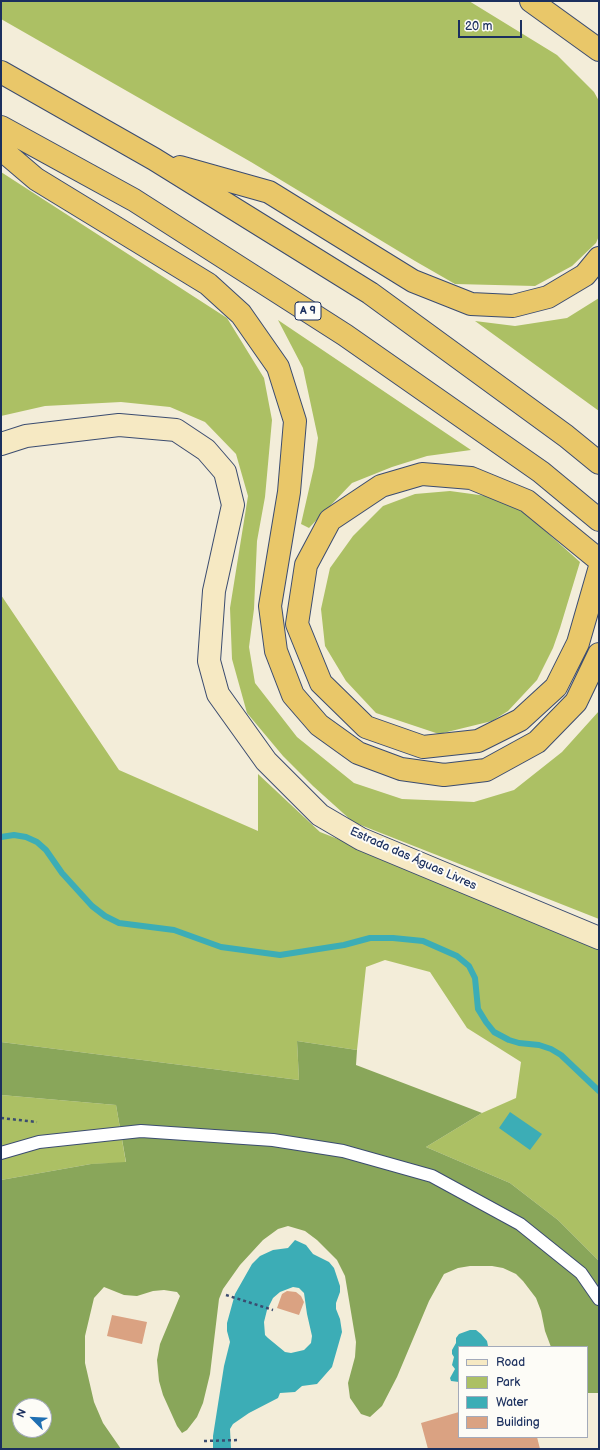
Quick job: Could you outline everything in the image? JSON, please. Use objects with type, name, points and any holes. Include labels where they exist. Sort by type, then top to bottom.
[{"type":"highway","points":[[538,5],[599,50]]},
{"type":"highway","points":[[538,5],[599,65]]},
{"type":"highway","points":[[1,72],[154,159],[370,293],[566,436],[599,463]]},
{"type":"highway","name":"A 9","points":[[1,127],[134,200],[345,335],[542,472],[599,520]]},
{"type":"highway","points":[[1,149],[36,179],[208,284],[241,314],[278,367],[295,421],[289,492],[270,606],[276,651],[293,695],[319,725],[358,753],[400,769],[444,776],[486,770],[537,742],[576,702],[598,656]]},
{"type":"highway","points":[[154,159],[269,192],[413,282],[471,304],[512,306],[548,297],[585,275],[599,258]]},
{"type":"highway","points":[[599,560],[527,500],[472,478],[422,474],[381,486],[330,520],[306,565],[297,624],[321,683],[366,727],[423,747],[478,741],[520,720],[556,687],[578,643],[599,570]]},
{"type":"main road","name":"Estrada das Águas Livres","points":[[1,444],[26,436],[119,425],[176,430],[206,450],[225,472],[233,505],[214,591],[209,661],[218,694],[266,761],[320,815],[361,840],[599,938]]},
{"type":"lane","points":[[1,1153],[39,1142],[141,1131],[273,1140],[343,1151],[432,1176],[520,1224],[581,1272],[599,1299]]},
{"type":"path","points":[[1,1118],[38,1122]]},
{"type":"path","points":[[226,1295],[273,1310]]},
{"type":"path","points":[[204,1441],[239,1440]]},
{"type":"green space","points":[[1,1],[469,1],[557,55],[594,92],[599,101],[599,236],[596,243],[572,266],[535,286],[455,284],[251,162],[1,19]]},
{"type":"green space","points":[[1,172],[227,318],[264,378],[272,420],[265,497],[257,541],[254,609],[249,647],[255,683],[297,737],[354,783],[402,799],[474,802],[514,790],[562,752],[599,711],[599,919],[353,822],[313,786],[283,756],[247,713],[232,659],[230,608],[248,496],[236,454],[205,422],[170,407],[121,402],[45,406],[1,416]]},
{"type":"green space","points":[[599,298],[599,411],[475,321],[515,326],[567,318]]},
{"type":"green space","points":[[278,320],[471,450],[427,456],[392,467],[352,483],[309,528],[301,524],[314,467],[318,438],[303,368]]},
{"type":"green space","points":[[450,491],[494,497],[524,512],[580,562],[553,648],[537,680],[508,711],[492,721],[439,734],[376,713],[346,681],[325,646],[321,609],[330,568],[353,536],[383,506],[415,494]]},
{"type":"green space","points":[[1,595],[119,770],[258,831],[258,774],[320,832],[599,941],[599,1261],[558,1220],[510,1183],[426,1147],[482,1113],[516,1098],[521,1062],[467,1028],[430,972],[385,960],[366,967],[357,1050],[297,1041],[299,1080],[1,1042]]},
{"type":"green space","points":[[297,1041],[357,1050],[356,1065],[482,1113],[426,1147],[510,1183],[558,1220],[599,1261],[599,1393],[588,1393],[588,1346],[551,1346],[536,1298],[516,1274],[503,1268],[492,1266],[470,1266],[458,1268],[444,1274],[429,1301],[397,1377],[382,1406],[370,1417],[361,1414],[350,1398],[348,1383],[355,1357],[356,1342],[345,1276],[337,1260],[317,1240],[305,1231],[288,1226],[278,1229],[263,1240],[240,1265],[223,1289],[219,1299],[210,1374],[203,1403],[197,1417],[187,1430],[182,1433],[177,1426],[163,1395],[159,1381],[157,1360],[160,1344],[180,1296],[177,1292],[164,1290],[153,1291],[137,1296],[124,1295],[104,1287],[94,1298],[85,1336],[85,1363],[94,1402],[103,1423],[121,1449],[1,1449],[1,1180],[91,1164],[126,1162],[116,1105],[1,1095],[1,1042],[299,1080]]},
{"type":"green space","points":[[1,1095],[116,1105],[126,1163],[91,1164],[1,1180]]},
{"type":"water","points":[[510,1112],[542,1134],[530,1150],[499,1128]]},
{"type":"water","points":[[295,1240],[306,1245],[313,1254],[329,1262],[334,1268],[340,1286],[336,1309],[340,1319],[342,1332],[332,1367],[317,1384],[302,1386],[295,1392],[280,1393],[278,1398],[249,1413],[233,1424],[230,1429],[231,1449],[213,1449],[213,1436],[224,1366],[230,1342],[227,1331],[227,1323],[235,1294],[252,1264],[260,1256],[273,1250],[288,1248]],"holes":[[[293,1287],[299,1288],[304,1293],[312,1336],[311,1343],[304,1350],[291,1353],[285,1352],[265,1335],[264,1322],[267,1310],[273,1298],[280,1292]]]},
{"type":"water","points":[[470,1330],[476,1330],[487,1341],[488,1346],[458,1346],[458,1382],[451,1381],[450,1378],[455,1369],[452,1365],[454,1357],[452,1350],[459,1334]]},
{"type":"building","points":[[287,1291],[296,1292],[301,1296],[304,1302],[299,1315],[277,1308],[282,1294]]},
{"type":"building","points":[[112,1315],[147,1322],[142,1344],[107,1336]]},
{"type":"building","points":[[458,1412],[458,1438],[537,1438],[540,1449],[428,1449],[421,1423]]},
{"type":"waterway","points":[[1,837],[14,835],[26,837],[37,842],[46,850],[62,873],[92,906],[105,916],[119,923],[174,930],[221,947],[280,955],[344,945],[370,938],[393,938],[423,941],[457,956],[469,966],[475,978],[478,1009],[494,1032],[509,1040],[519,1043],[539,1045],[551,1049],[561,1055],[599,1091]]}]
